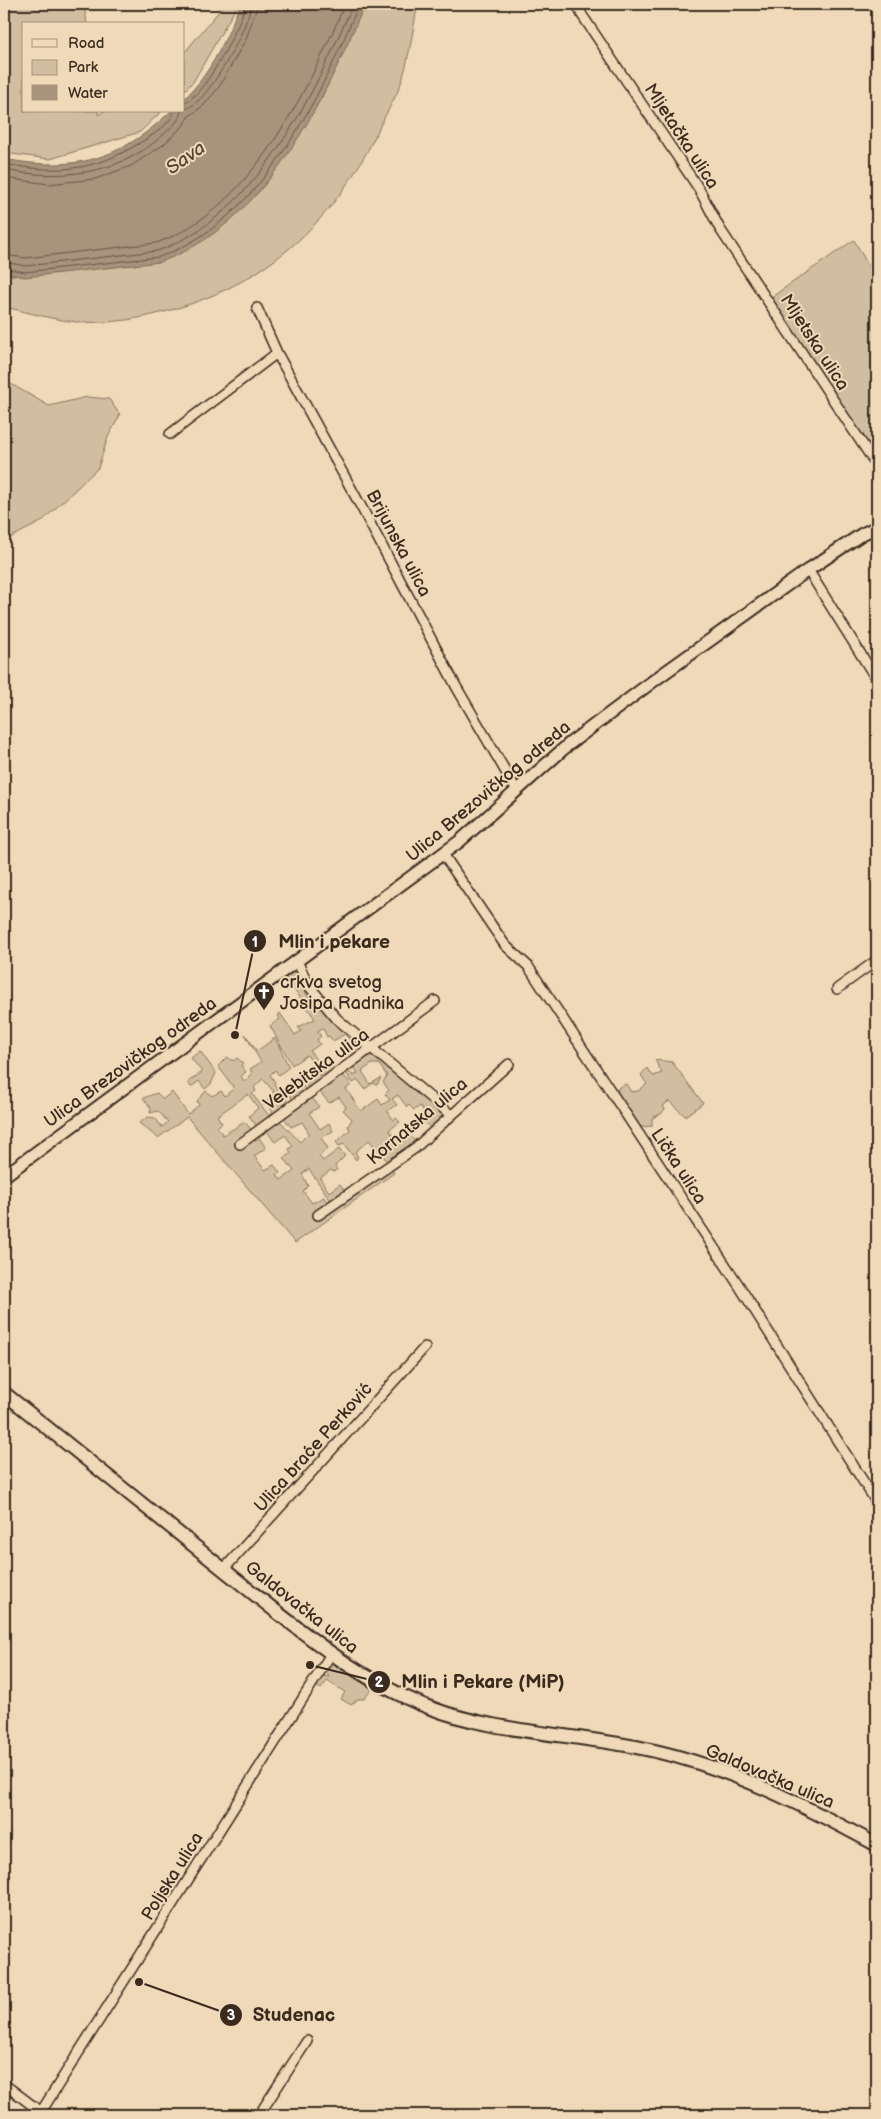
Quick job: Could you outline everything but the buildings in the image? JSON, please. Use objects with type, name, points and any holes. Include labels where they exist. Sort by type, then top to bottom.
[{"type":"main road","name":"Ulica Brezovičkog odreda","points":[[4,1176],[443,854],[517,791],[568,744],[808,570],[862,534],[877,527]]},
{"type":"main road","name":"Galdovačka ulica","points":[[4,1393],[331,1654],[392,1692],[461,1719],[492,1726],[655,1751],[693,1762],[765,1789],[877,1845]]},
{"type":"street","name":"Mljetačka ulica","points":[[578,4],[582,15],[699,188],[720,229],[759,286]]},
{"type":"street","name":"Mljetska ulica","points":[[759,286],[877,466]]},
{"type":"street","name":"Brijunska ulica","points":[[257,308],[277,353],[364,512],[456,688],[517,791]]},
{"type":"street","points":[[170,434],[277,353]]},
{"type":"street","points":[[808,570],[877,680]]},
{"type":"street","name":"Lička ulica","points":[[443,854],[504,946],[528,966],[738,1284],[877,1503]]},
{"type":"street","points":[[837,988],[877,960]]},
{"type":"street","points":[[297,961],[310,986],[321,1001],[354,1035],[372,1047],[451,1115]]},
{"type":"street","name":"Velebitska ulica","points":[[240,1144],[435,1001]]},
{"type":"street","name":"Kornatska ulica","points":[[318,1215],[415,1148],[509,1064]]},
{"type":"street","name":"Ulica braće Perković","points":[[224,1569],[425,1347]]},
{"type":"street","name":"Poljska ulica","points":[[42,2114],[331,1654]]},
{"type":"street","points":[[259,2115],[307,2041]]},
{"type":"street","points":[[4,2084],[42,2114]]},
{"type":"green space","points":[[4,4],[84,4],[87,22],[22,22],[22,112],[98,112],[98,115],[102,112],[161,112],[140,132],[50,159],[4,153]]},
{"type":"green space","points":[[225,4],[238,4],[193,82],[185,90],[185,52]]},
{"type":"green space","points":[[365,4],[402,4],[417,9],[404,74],[399,88],[364,158],[322,216],[297,241],[270,263],[240,282],[207,298],[148,316],[114,321],[78,322],[50,318],[4,307],[4,273],[13,275],[258,193],[272,175],[322,97]]},
{"type":"green space","points":[[854,240],[877,281],[877,463],[775,304],[773,296]]},
{"type":"green space","points":[[4,380],[49,406],[87,397],[109,399],[120,415],[108,437],[98,468],[41,522],[4,541]]},
{"type":"green space","points":[[293,969],[296,969],[301,976],[297,980],[310,999],[316,996],[364,1046],[363,1050],[350,1060],[345,1053],[354,1046],[345,1034],[333,1041],[329,1036],[327,1037],[323,1028],[317,1031],[321,1036],[317,1040],[320,1044],[310,1051],[322,1068],[329,1063],[335,1071],[324,1079],[307,1055],[292,1065],[270,1026],[280,1019],[278,1015],[280,1013],[295,1035],[301,1031],[298,1027],[315,1019],[285,976]]},
{"type":"green space","points":[[245,1034],[257,1051],[275,1038],[289,1067],[279,1075],[275,1070],[270,1075],[275,1082],[274,1084],[289,1103],[276,1116],[266,1103],[274,1092],[263,1079],[254,1087],[256,1091],[252,1094],[271,1118],[258,1128],[249,1116],[258,1108],[248,1094],[217,1116],[222,1123],[217,1127],[223,1135],[245,1122],[253,1132],[236,1143],[238,1150],[258,1136],[266,1148],[254,1156],[265,1170],[274,1165],[280,1173],[277,1175],[281,1180],[294,1171],[284,1158],[291,1153],[289,1149],[293,1146],[285,1135],[275,1142],[266,1130],[280,1121],[300,1142],[309,1133],[302,1122],[291,1127],[284,1118],[311,1096],[319,1107],[309,1113],[320,1129],[329,1123],[333,1131],[321,1138],[328,1148],[319,1156],[323,1161],[339,1149],[345,1156],[335,1166],[337,1170],[334,1172],[331,1170],[320,1178],[329,1192],[340,1184],[345,1192],[333,1200],[391,1168],[394,1173],[295,1243],[187,1117],[158,1138],[139,1123],[148,1117],[155,1118],[162,1127],[168,1122],[158,1111],[150,1113],[151,1108],[143,1098],[157,1093],[163,1099],[172,1092],[188,1114],[199,1105],[197,1101],[206,1091],[212,1096],[221,1091],[225,1096],[234,1088],[218,1066],[227,1057],[233,1061],[237,1058],[243,1063],[241,1065],[246,1072],[241,1076],[244,1081],[249,1079],[248,1077],[252,1073],[250,1069],[261,1062]],"holes":[[[309,1169],[331,1201],[327,1203],[324,1197],[312,1203],[303,1191],[308,1186],[302,1174]]]},
{"type":"green space","points":[[200,1051],[216,1073],[211,1084],[205,1089],[199,1081],[191,1087],[188,1082],[202,1072],[191,1058]]},
{"type":"green space","points":[[371,1054],[444,1114],[431,1129],[425,1122],[429,1118],[420,1106],[414,1110],[409,1105],[407,1107],[398,1095],[392,1099],[397,1105],[387,1111],[394,1120],[396,1118],[400,1122],[389,1130],[400,1144],[410,1136],[416,1142],[388,1162],[369,1140],[355,1152],[358,1157],[356,1160],[344,1144],[339,1146],[336,1142],[350,1130],[348,1126],[352,1119],[343,1110],[346,1107],[339,1097],[329,1103],[319,1091],[343,1074],[351,1085],[346,1089],[361,1111],[378,1099],[382,1105],[390,1100],[385,1094],[389,1090],[383,1082],[387,1076],[379,1064],[372,1064],[362,1071],[370,1084],[381,1078],[377,1085],[373,1083],[365,1089],[358,1080],[353,1083],[346,1073],[348,1071],[354,1076],[358,1073],[353,1066]]},
{"type":"green space","points":[[655,1060],[672,1062],[703,1103],[685,1116],[669,1101],[663,1106],[665,1109],[661,1114],[652,1118],[652,1126],[640,1127],[625,1103],[616,1095],[619,1087],[626,1084],[631,1092],[638,1091],[647,1084],[641,1075],[647,1068],[653,1076],[662,1073]]},
{"type":"green space","points":[[313,1067],[323,1080],[310,1090],[302,1079]]},
{"type":"green space","points":[[299,1081],[307,1091],[294,1101],[285,1089]]},
{"type":"green space","points":[[334,1664],[372,1689],[364,1699],[358,1699],[351,1705],[341,1699],[345,1692],[327,1681],[321,1689],[316,1686],[323,1676],[329,1677],[326,1671]]},
{"type":"water","name":"Sava","points":[[240,4],[365,4],[331,80],[310,118],[287,155],[261,189],[231,220],[198,244],[160,262],[25,277],[4,273],[4,159],[52,164],[74,163],[94,159],[114,152],[133,141],[152,128],[170,112],[185,112],[185,98],[194,89],[210,66],[230,30]]},
{"type":"place","name":"crkva svetog Josipa Radnika","points":[[264,1011]]},
{"type":"place","name":"Mlin i pekare","points":[[235,1035]]},
{"type":"place","name":"Mlin i Pekare (MiP)","points":[[310,1665]]},
{"type":"place","name":"Studenac","points":[[139,1982]]}]
